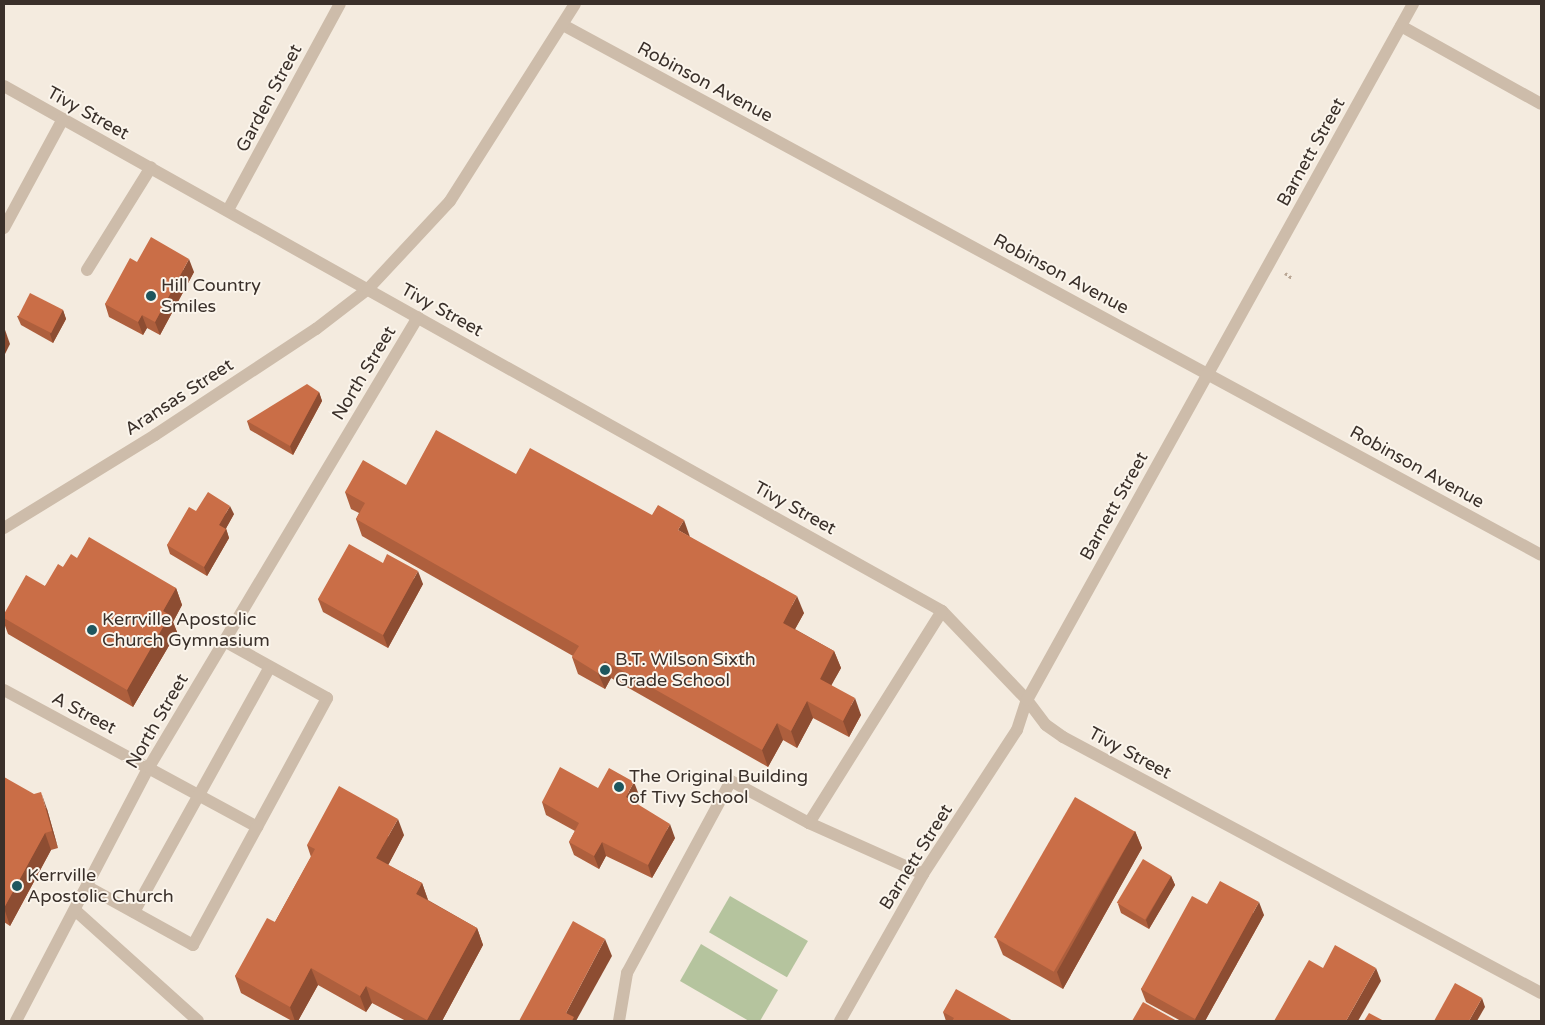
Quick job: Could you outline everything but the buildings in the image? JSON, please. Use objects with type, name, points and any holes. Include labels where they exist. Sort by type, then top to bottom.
[{"type":"street","name":"Garden Street","points":[[228,210],[340,4]]},
{"type":"street","points":[[368,289],[450,201],[564,26],[575,4]]},
{"type":"street","name":"Barnett Street","points":[[840,1021],[923,874],[1017,730],[1027,700],[1413,4]]},
{"type":"street","name":"Robinson Avenue","points":[[564,26],[1541,555]]},
{"type":"street","points":[[1401,26],[1541,104]]},
{"type":"street","name":"Tivy Street","points":[[4,86],[942,611],[1027,700],[1046,725],[1063,737],[1541,993]]},
{"type":"street","points":[[4,228],[63,119]]},
{"type":"street","points":[[87,270],[151,167]]},
{"type":"street","name":"Aransas Street","points":[[4,528],[195,408],[316,329],[368,289]]},
{"type":"street","name":"North Street","points":[[16,1021],[76,911],[149,767],[418,317]]},
{"type":"street","points":[[809,823],[942,611]]},
{"type":"street","points":[[88,887],[192,945],[327,698],[224,641]]},
{"type":"street","points":[[134,912],[270,666]]},
{"type":"street","name":"A Street","points":[[4,690],[257,827]]},
{"type":"street","points":[[619,1021],[627,972],[731,781],[809,823],[923,874]]},
{"type":"street","points":[[76,911],[198,1021]]},
{"type":"green space","points":[[730,896],[808,941],[787,977],[709,932]]},
{"type":"green space","points":[[701,944],[778,990],[760,1021],[749,1021],[680,981]]},
{"type":"place","name":"Hill Country Smiles","points":[[151,296]]},
{"type":"place","name":"Kerrville Apostolic Church Gymnasium","points":[[92,630]]},
{"type":"place","name":"B.T. Wilson Sixth Grade School","points":[[605,670]]},
{"type":"place","name":"The Original Building of Tivy School","points":[[619,787]]},
{"type":"place","name":"Kerrville Apostolic Church","points":[[17,886]]}]
